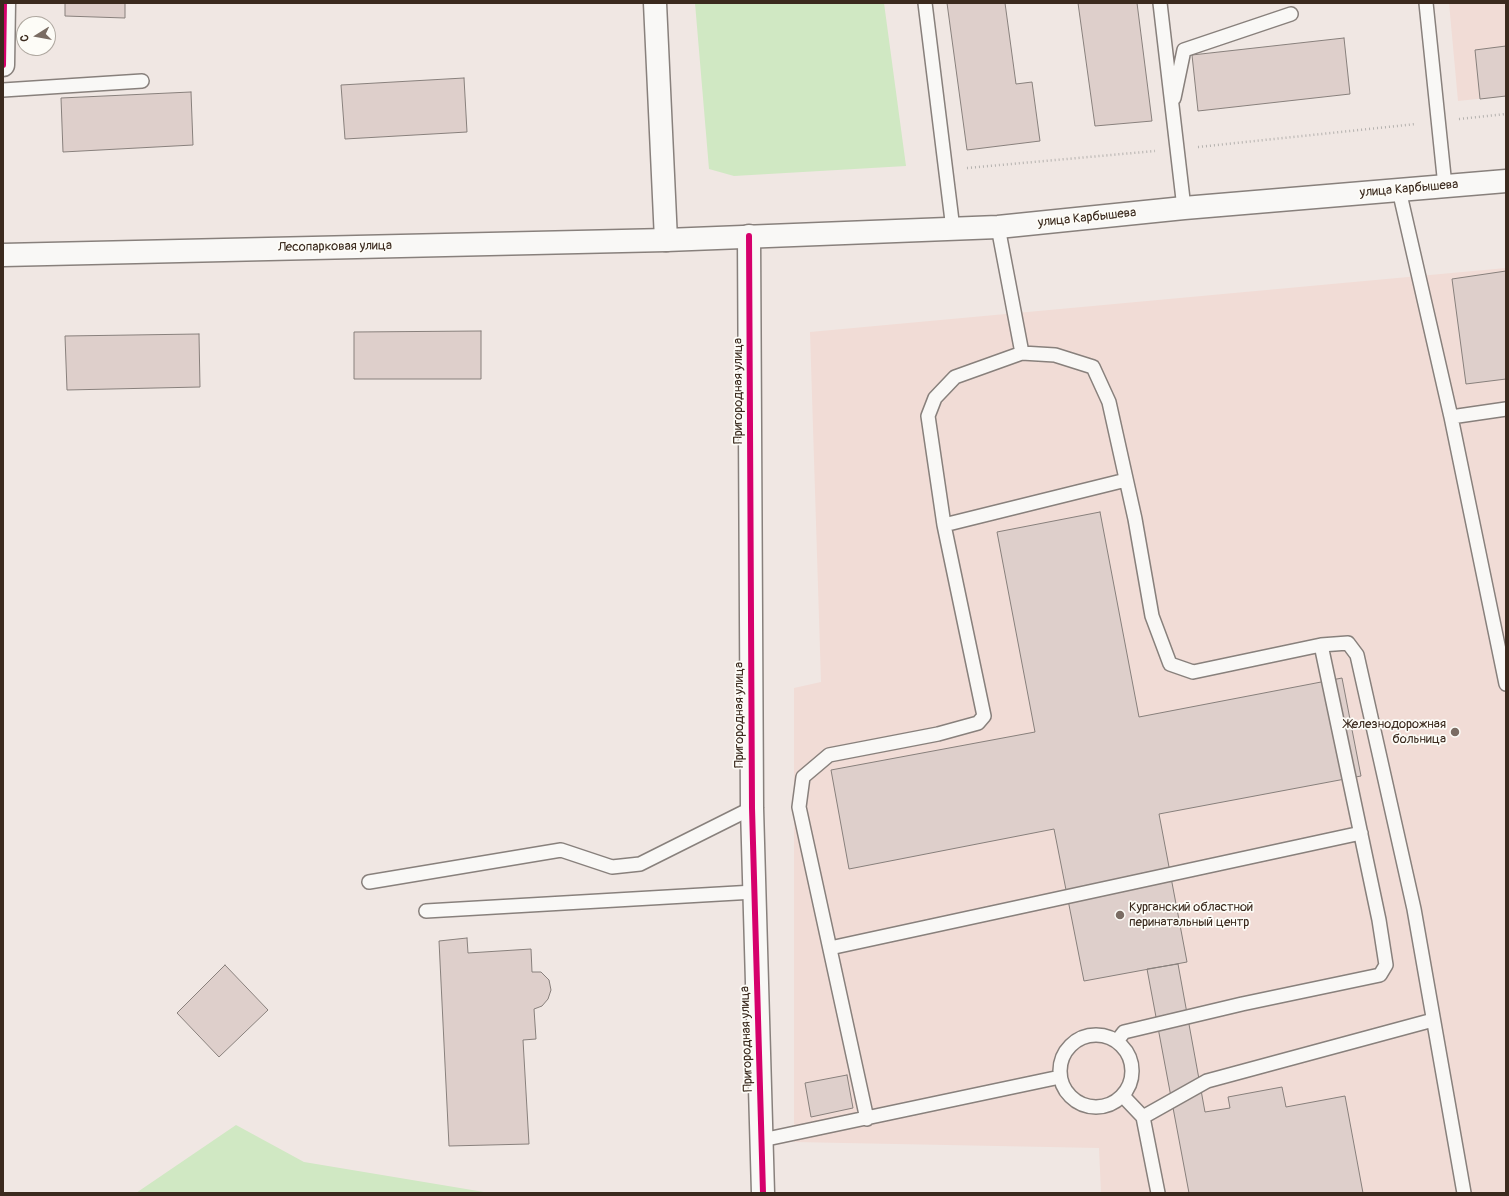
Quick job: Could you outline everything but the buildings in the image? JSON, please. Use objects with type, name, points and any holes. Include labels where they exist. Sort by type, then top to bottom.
[{"type":"main road","points":[[3,65],[4,3]]},
{"type":"main road","points":[[655,3],[666,240]]},
{"type":"main road","name":"улица Карбышева","points":[[666,240],[998,227],[1184,208],[1506,181]]},
{"type":"main road","name":"Пригородная улица","points":[[749,236],[752,808],[763,1193]]},
{"type":"main road","name":"Лесопарковая улица","points":[[3,255],[666,240]]},
{"type":"lane","points":[[925,3],[952,228]]},
{"type":"lane","points":[[1160,3],[1184,208]]},
{"type":"lane","points":[[1426,3],[1445,186]]},
{"type":"lane","points":[[1172,110],[1184,50],[1291,14]]},
{"type":"lane","points":[[3,90],[142,81]]},
{"type":"lane","points":[[1398,190],[1451,417],[1506,684]]},
{"type":"lane","points":[[998,227],[1022,353]]},
{"type":"lane","points":[[867,1119],[800,807],[803,777],[829,755],[938,734],[978,723],[984,716],[944,525],[928,416],[935,398],[955,377],[1022,353],[1056,355],[1093,367],[1109,402],[1134,519],[1152,616],[1170,664],[1193,672],[1321,645],[1348,643],[1357,655],[1414,909],[1464,1193]]},
{"type":"lane","points":[[1451,417],[1506,409]]},
{"type":"lane","points":[[944,525],[1126,480]]},
{"type":"lane","points":[[1118,1041],[1124,1032],[1242,1004],[1380,975],[1386,964],[1379,920],[1321,645]]},
{"type":"lane","points":[[369,882],[561,850],[612,868],[640,864],[752,808]]},
{"type":"lane","points":[[830,948],[1361,834]]},
{"type":"lane","points":[[426,911],[754,892]]},
{"type":"lane","points":[[1143,1117],[1207,1081],[1433,1020]]},
{"type":"lane","points":[[1094,1034],[1106,1036],[1118,1041],[1126,1050],[1131,1061],[1132,1074],[1129,1086],[1123,1096],[1112,1104],[1099,1107],[1086,1106],[1074,1100],[1065,1090],[1060,1077],[1060,1065],[1064,1053],[1072,1043],[1082,1037],[1094,1034]]},
{"type":"lane","points":[[762,1140],[1060,1077]]},
{"type":"lane","points":[[1123,1096],[1143,1117],[1158,1193]]},
{"type":"path","points":[[945,170],[1177,149],[1506,114]]},
{"type":"shaded area","points":[[1449,3],[1506,3],[1506,96],[1458,101]]},
{"type":"shaded area","name":"Курганский областной перинатальный центр","points":[[1506,268],[1506,1193],[1101,1193],[1099,1148],[794,1142],[794,688],[821,682],[810,332]]},
{"type":"green space","points":[[695,3],[884,3],[906,166],[734,176],[709,169]]},
{"type":"green space","points":[[236,1125],[304,1162],[490,1193],[136,1193]]},
{"type":"cycle path","points":[[3,65],[4,3]]},
{"type":"cycle path","points":[[749,236],[752,808],[763,1193]]},
{"type":"place","name":"Железнодорожная больница","points":[[1455,732]]},
{"type":"place","name":"Курганский областной перинатальный центр","points":[[1120,915]]}]
